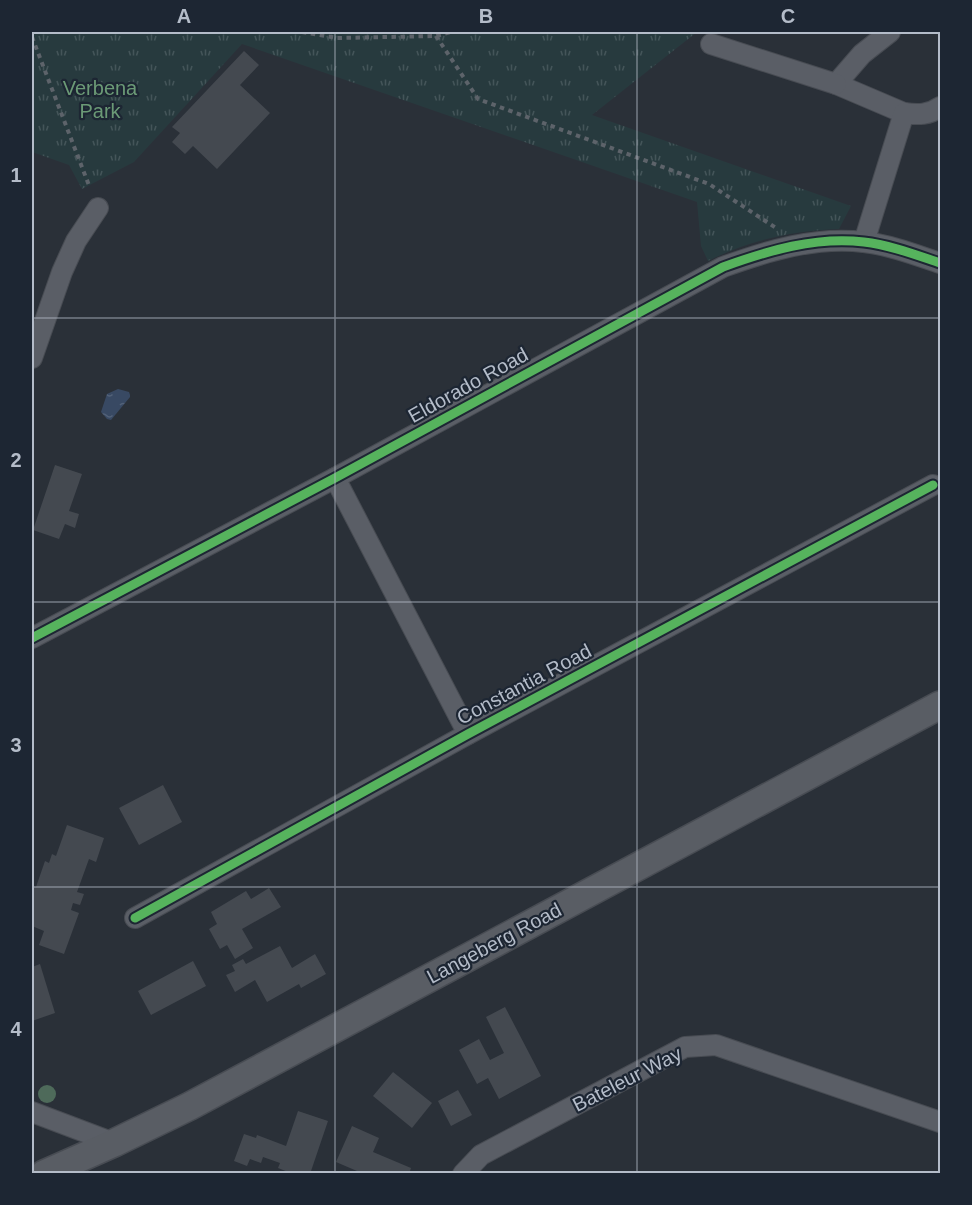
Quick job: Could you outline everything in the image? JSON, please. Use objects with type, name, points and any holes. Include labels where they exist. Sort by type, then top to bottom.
[{"type":"main road","name":"Langeberg Road","points":[[44,1173],[114,1143],[200,1100],[940,705]]},
{"type":"street","points":[[836,84],[862,54],[890,32]]},
{"type":"street","points":[[711,44],[836,84],[904,113],[922,115],[940,107]]},
{"type":"street","points":[[864,242],[904,113]]},
{"type":"street","points":[[32,358],[62,272],[76,241],[98,208]]},
{"type":"street","name":"Eldorado Road","points":[[32,638],[335,478],[723,267],[776,250],[838,241],[864,242],[940,263]]},
{"type":"street","name":"Constantia Road","points":[[335,478],[468,734]]},
{"type":"street","name":"Constantia Road","points":[[135,918],[468,734],[933,485]]},
{"type":"street","name":"Bateleur Way","points":[[463,1173],[481,1155],[685,1047],[716,1046],[940,1122]]},
{"type":"street","points":[[32,1112],[114,1143]]},
{"type":"path","points":[[302,32],[337,38],[436,36],[451,32]]},
{"type":"path","points":[[436,36],[478,99],[708,184],[802,245]]},
{"type":"path","points":[[32,37],[98,208]]},
{"type":"green space","name":"Verbena Park","points":[[32,32],[697,32],[592,115],[851,206],[839,229],[772,238],[740,247],[708,261],[701,246],[697,202],[242,44],[134,162],[82,189],[69,165],[32,152]]},
{"type":"water","points":[[118,389],[129,392],[130,397],[111,420],[107,419],[101,412],[107,394]]},
{"type":"building","points":[[244,51],[259,65],[240,85],[270,113],[217,169],[193,146],[185,154],[172,142],[180,133],[172,127]]},
{"type":"building","points":[[55,465],[82,474],[69,511],[79,514],[75,528],[65,524],[59,539],[33,530]]},
{"type":"building","points":[[163,785],[182,822],[139,845],[119,808]]},
{"type":"building","points":[[67,825],[104,838],[96,862],[89,859],[77,892],[84,894],[80,905],[73,903],[71,910],[79,913],[64,954],[39,945],[44,931],[32,926],[32,885],[36,887],[45,861],[49,863],[52,854],[56,856]]},
{"type":"building","points":[[269,888],[281,907],[242,929],[253,948],[235,959],[227,945],[220,949],[209,929],[217,924],[211,912],[246,891],[251,899]]},
{"type":"building","points":[[280,946],[292,968],[315,954],[326,974],[301,988],[299,984],[267,1002],[255,980],[235,992],[226,975],[235,971],[232,965],[243,959],[246,964]]},
{"type":"building","points":[[193,961],[206,986],[151,1015],[138,991]]},
{"type":"building","points":[[40,964],[55,1013],[32,1021],[32,967]]},
{"type":"building","points":[[505,1007],[541,1076],[499,1099],[488,1078],[477,1084],[459,1050],[479,1039],[490,1060],[504,1053],[486,1017]]},
{"type":"building","points":[[393,1072],[432,1103],[412,1128],[373,1096]]},
{"type":"building","points":[[458,1090],[472,1115],[451,1126],[438,1101]]},
{"type":"building","points":[[298,1111],[328,1121],[310,1174],[293,1174],[278,1168],[280,1163],[263,1157],[261,1163],[250,1159],[247,1166],[234,1161],[244,1134],[256,1138],[257,1135],[286,1146]]},
{"type":"building","points":[[352,1126],[379,1138],[373,1152],[411,1168],[409,1174],[364,1174],[336,1162]]},
{"type":"cycle path","points":[[32,638],[335,478],[723,267],[792,246],[828,241],[883,245],[940,263]]},
{"type":"cycle path","points":[[135,918],[468,734],[933,485]]}]
